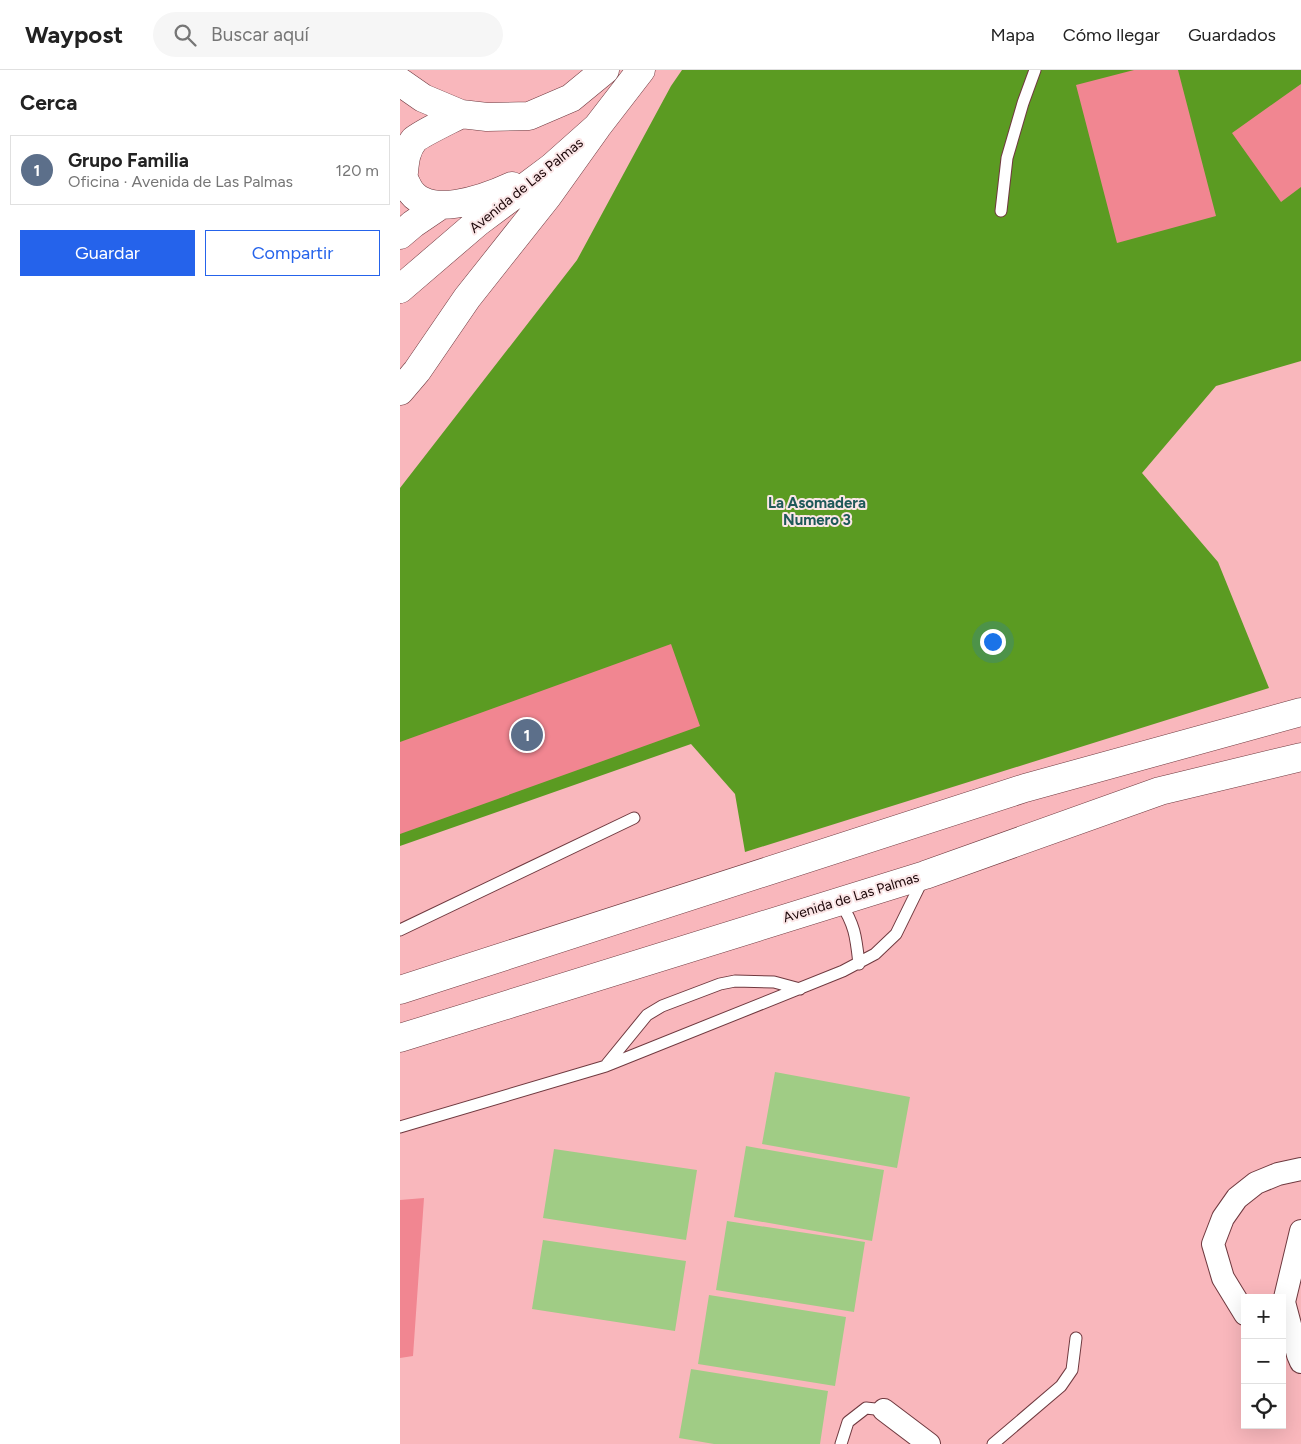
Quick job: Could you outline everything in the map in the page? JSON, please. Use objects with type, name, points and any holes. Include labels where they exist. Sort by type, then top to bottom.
[{"type":"main road","points":[[400,82],[423,98],[461,114],[487,118],[529,116],[571,98],[605,70]]},
{"type":"main road","name":"Avenida de Las Palmas","points":[[400,288],[477,224],[552,167],[597,127],[641,70]]},
{"type":"main road","points":[[441,206],[426,202],[411,194],[403,178],[405,157],[415,140],[461,114]]},
{"type":"main road","points":[[400,391],[417,371],[467,298],[547,197],[597,127]]},
{"type":"main road","points":[[400,235],[441,206],[497,193],[552,167]]},
{"type":"main road","points":[[400,990],[1024,788],[1301,712]]},
{"type":"main road","name":"Avenida de Las Palmas","points":[[400,1038],[925,875],[1160,791],[1301,756]]},
{"type":"street","points":[[1241,1307],[1223,1278],[1213,1244],[1223,1218],[1236,1198],[1256,1183],[1278,1174],[1301,1169]]},
{"type":"street","points":[[1294,1353],[1284,1302],[1301,1231]]},
{"type":"street","points":[[884,1410],[929,1444]]},
{"type":"lane","points":[[1001,211],[1007,158],[1022,103],[1035,70]]},
{"type":"lane","points":[[400,930],[634,818]]},
{"type":"lane","points":[[400,1127],[606,1066],[859,964],[875,954],[896,934],[925,875]]},
{"type":"lane","points":[[840,900],[851,918],[856,936],[859,964]]},
{"type":"lane","points":[[606,1066],[647,1015],[662,1006],[720,984],[735,981],[774,982],[800,989]]},
{"type":"lane","points":[[992,1444],[1062,1386],[1072,1370],[1076,1338]]},
{"type":"lane","points":[[841,1444],[848,1422],[866,1408],[884,1410]]},
{"type":"green space","points":[[682,70],[1301,70],[1301,361],[1216,386],[1142,473],[1218,562],[1269,688],[745,852],[735,794],[691,744],[400,846],[400,488],[577,260],[671,86]]},
{"type":"green space","points":[[775,1072],[910,1097],[897,1168],[762,1144]]},
{"type":"green space","points":[[746,1146],[884,1170],[872,1241],[734,1217]]},
{"type":"green space","points":[[554,1149],[697,1170],[686,1240],[543,1218]]},
{"type":"green space","points":[[727,1221],[865,1242],[854,1312],[716,1290]]},
{"type":"green space","points":[[543,1240],[686,1261],[675,1331],[532,1309]]},
{"type":"green space","points":[[709,1295],[846,1317],[835,1386],[698,1364]]},
{"type":"green space","points":[[691,1369],[828,1391],[820,1444],[714,1444],[679,1438]]},
{"type":"building","points":[[1134,70],[1178,70],[1216,216],[1117,243],[1076,85]]},
{"type":"building","points":[[1301,84],[1301,187],[1281,202],[1232,133]]},
{"type":"building","points":[[671,644],[700,726],[400,834],[400,742]]},
{"type":"building","points":[[424,1198],[413,1356],[400,1358],[400,1200]]},
{"type":"place","name":"Grupo Familia","points":[[527,735]]},
{"type":"district","name":"La Asomadera Numero 3","points":[[817,512]]}]
